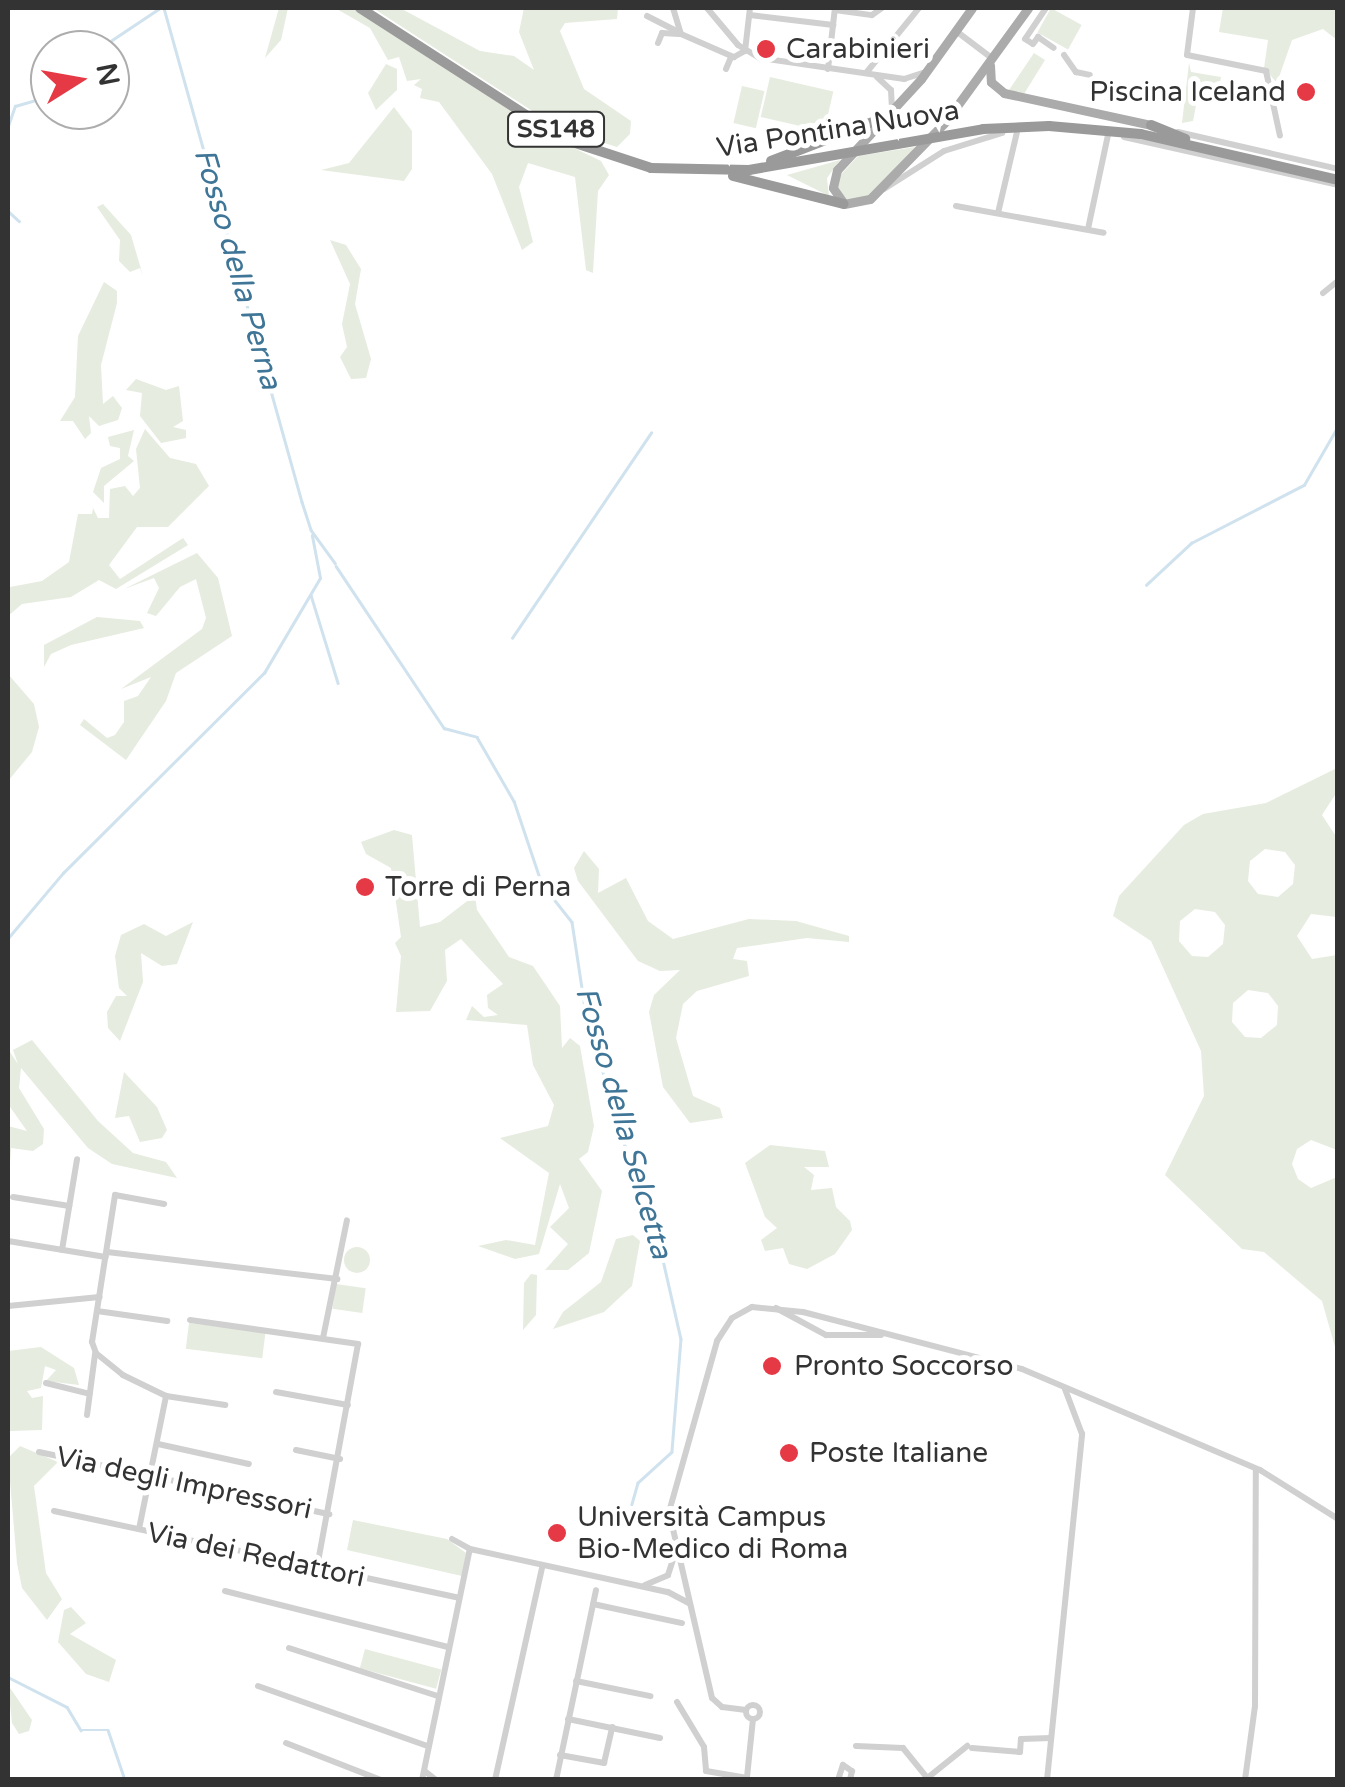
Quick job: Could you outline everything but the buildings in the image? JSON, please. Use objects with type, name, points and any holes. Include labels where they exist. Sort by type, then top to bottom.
[{"type":"highway","name":"Via Pontina Nuova","points":[[360,8],[562,139],[651,168],[708,173],[950,132]]},
{"type":"highway","name":"Via Pontina Nuova","points":[[369,8],[520,107],[596,148],[672,166],[771,161],[864,150],[950,132],[1051,120],[1186,142]]},
{"type":"highway","points":[[771,161],[888,116]]},
{"type":"highway","points":[[1151,125],[1186,142]]},
{"type":"highway","name":"SS148","points":[[1186,142],[1338,177]]},
{"type":"highway","points":[[708,173],[767,181],[847,205]]},
{"type":"main road","points":[[972,8],[932,65],[834,175],[834,191],[847,205],[877,193],[991,61],[1028,8]]},
{"type":"main road","points":[[991,61],[991,82],[1004,93],[1151,125]]},
{"type":"street","points":[[673,8],[681,34]]},
{"type":"street","points":[[707,8],[745,51]]},
{"type":"street","points":[[828,69],[835,9],[872,15],[882,8]]},
{"type":"street","points":[[868,75],[919,8]]},
{"type":"street","points":[[1046,8],[1025,39],[1033,44],[1038,37],[1054,48]]},
{"type":"street","points":[[1192,8],[1186,55],[1266,71],[1280,136]]},
{"type":"street","points":[[745,51],[750,11],[833,26]]},
{"type":"street","points":[[648,16],[731,56],[745,51],[828,69],[909,78],[932,65]]},
{"type":"street","points":[[956,30],[991,61]]},
{"type":"street","points":[[658,43],[662,32],[681,34]]},
{"type":"street","points":[[1064,55],[1076,72],[1090,76]]},
{"type":"street","points":[[726,70],[731,56]]},
{"type":"street","points":[[868,75],[891,90],[888,116]]},
{"type":"street","points":[[1151,125],[1338,177]]},
{"type":"street","points":[[922,139],[924,155],[934,155],[1017,132],[1108,135],[1338,177]]},
{"type":"street","points":[[998,213],[1017,132]]},
{"type":"street","points":[[1088,229],[1108,135]]},
{"type":"street","points":[[877,193],[934,155]]},
{"type":"street","points":[[956,206],[1104,232]]},
{"type":"street","points":[[1323,293],[1338,281]]},
{"type":"street","points":[[62,1250],[77,1159]]},
{"type":"street","points":[[88,1415],[97,1311],[116,1195],[164,1204]]},
{"type":"street","points":[[13,1196],[69,1206]]},
{"type":"street","points":[[324,1338],[347,1220]]},
{"type":"street","points":[[8,1240],[62,1250],[337,1279]]},
{"type":"street","points":[[8,1306],[100,1297]]},
{"type":"street","points":[[770,1305],[812,1329],[842,1337],[894,1336]]},
{"type":"street","points":[[677,1702],[704,1747],[706,1772],[747,1779],[752,1719],[758,1707],[746,1710],[713,1700],[670,1497],[720,1334],[740,1312],[770,1305],[1012,1366],[1256,1468],[1338,1519]]},
{"type":"street","points":[[97,1311],[167,1321]]},
{"type":"street","points":[[812,1329],[812,1322],[823,1318]]},
{"type":"street","points":[[190,1320],[358,1344],[318,1568]]},
{"type":"street","points":[[841,1322],[842,1337]]},
{"type":"street","points":[[96,1353],[166,1396],[225,1405]]},
{"type":"street","points":[[46,1383],[90,1394]]},
{"type":"street","points":[[1047,1780],[1082,1434],[1064,1388]]},
{"type":"street","points":[[276,1392],[349,1405]]},
{"type":"street","points":[[139,1529],[166,1396]]},
{"type":"street","points":[[158,1444],[249,1464]]},
{"type":"street","points":[[296,1450],[340,1459]]},
{"type":"street","name":"Via degli Impressori","points":[[39,1452],[329,1514]]},
{"type":"street","points":[[1245,1780],[1255,1706],[1256,1468]]},
{"type":"street","name":"Via dei Redattori","points":[[54,1511],[459,1598]]},
{"type":"street","points":[[452,1538],[470,1549],[542,1568],[670,1593],[692,1608]]},
{"type":"street","points":[[670,1593],[667,1575],[677,1544]]},
{"type":"street","points":[[436,1780],[424,1776],[428,1746],[470,1549]]},
{"type":"street","points":[[494,1780],[542,1568]]},
{"type":"street","points":[[636,1585],[667,1575],[685,1578]]},
{"type":"street","points":[[670,1593],[685,1578]]},
{"type":"street","points":[[556,1780],[596,1590]]},
{"type":"street","points":[[225,1591],[448,1647]]},
{"type":"street","points":[[593,1604],[682,1623]]},
{"type":"street","points":[[289,1648],[438,1696]]},
{"type":"street","points":[[576,1681],[650,1696]]},
{"type":"street","points":[[258,1686],[428,1746]]},
{"type":"street","points":[[746,1710],[752,1719]]},
{"type":"street","points":[[568,1719],[660,1738]]},
{"type":"street","points":[[560,1755],[604,1764],[612,1727]]},
{"type":"street","points":[[856,1746],[904,1748],[928,1779],[970,1747],[1020,1752],[1022,1738],[1051,1738]]},
{"type":"street","points":[[286,1743],[381,1780]]},
{"type":"street","points":[[837,1779],[843,1766],[853,1779]]},
{"type":"shaded area","points":[[279,8],[288,8],[281,40],[265,58]]},
{"type":"shaded area","points":[[335,8],[354,8],[549,136],[601,161],[609,175],[598,191],[593,273],[586,270],[575,177],[528,163],[519,187],[533,242],[522,250],[492,174],[439,102],[420,98],[422,89],[414,85],[421,79],[407,81],[399,57],[388,60],[370,28]]},
{"type":"shaded area","points":[[373,8],[400,8],[480,51],[514,56],[534,70],[519,32],[524,8],[618,8],[617,19],[565,23],[560,31],[584,89],[631,121],[630,134],[617,147],[560,129]]},
{"type":"shaded area","points":[[1051,8],[1082,25],[1068,49],[1037,32]]},
{"type":"shaded area","points":[[1223,8],[1337,8],[1337,40],[1323,29],[1292,40],[1277,83],[1264,68],[1268,40],[1219,32]]},
{"type":"shaded area","points":[[1034,53],[1045,60],[1024,94],[1009,90]]},
{"type":"shaded area","points":[[1189,63],[1191,72],[1221,77],[1219,88],[1201,85],[1199,97],[1187,95],[1197,100],[1193,121],[1182,123]]},
{"type":"shaded area","points":[[386,64],[397,69],[397,90],[376,110],[368,93]]},
{"type":"shaded area","points":[[770,77],[833,92],[824,132],[761,117]]},
{"type":"shaded area","points":[[742,86],[764,91],[756,128],[733,123]]},
{"type":"shaded area","points":[[394,107],[412,131],[412,169],[404,181],[321,170],[349,163]]},
{"type":"shaded area","points":[[915,147],[865,200],[853,203],[837,196],[836,180],[858,156]]},
{"type":"shaded area","points":[[840,160],[827,178],[829,196],[787,175]]},
{"type":"shaded area","points":[[103,204],[131,235],[143,276],[140,268],[130,272],[119,261],[120,240],[97,207]]},
{"type":"shaded area","points":[[330,240],[346,245],[361,269],[355,304],[371,359],[366,378],[351,379],[340,357],[347,347],[342,324],[350,284]]},
{"type":"shaded area","points":[[104,282],[117,291],[117,303],[101,365],[103,404],[113,396],[122,408],[118,420],[99,426],[89,416],[91,433],[85,439],[73,421],[60,421],[75,397],[78,336]]},
{"type":"shaded area","points":[[136,379],[166,390],[179,386],[183,421],[173,427],[186,430],[186,438],[161,443],[140,416],[142,393],[126,390]]},
{"type":"shaded area","points":[[145,429],[170,458],[196,464],[209,486],[168,527],[137,527],[109,565],[120,579],[183,538],[188,545],[116,589],[99,580],[71,597],[22,604],[8,616],[10,587],[42,581],[69,562],[78,514],[92,514],[93,508],[98,518],[109,518],[110,489],[125,486],[133,496],[140,488],[136,449]]},
{"type":"shaded area","points":[[134,430],[128,456],[134,461],[104,486],[104,503],[93,492],[101,468],[120,459],[120,448],[110,446],[108,437]]},
{"type":"shaded area","points":[[197,553],[218,578],[232,636],[176,673],[166,701],[126,760],[80,725],[84,719],[107,738],[115,735],[124,722],[124,701],[138,696],[151,677],[121,689],[202,629],[206,618],[196,579],[180,587],[156,616],[147,613],[159,588],[154,578],[124,589]]},
{"type":"shaded area","points":[[97,617],[140,621],[144,628],[71,645],[51,654],[44,667],[44,645]]},
{"type":"shaded area","points":[[8,674],[34,704],[39,727],[32,752],[8,781]]},
{"type":"shaded area","points":[[1337,768],[1337,792],[1322,815],[1337,838],[1337,917],[1311,914],[1297,936],[1312,959],[1337,955],[1337,1150],[1311,1140],[1297,1149],[1292,1164],[1298,1179],[1311,1188],[1337,1177],[1337,1354],[1322,1301],[1264,1252],[1242,1249],[1165,1175],[1204,1096],[1201,1051],[1151,941],[1113,916],[1119,896],[1184,825],[1203,814],[1266,803]],"holes":[[[1265,849],[1285,852],[1295,865],[1293,884],[1278,897],[1258,894],[1248,881],[1250,861]],[[1195,909],[1215,912],[1225,925],[1223,944],[1208,957],[1192,956],[1179,941],[1180,921]],[[1248,990],[1268,993],[1278,1006],[1277,1025],[1261,1038],[1245,1037],[1232,1022],[1233,1003]]]},
{"type":"shaded area","points":[[394,830],[412,835],[420,927],[440,922],[475,895],[477,910],[509,957],[533,966],[560,1006],[562,1048],[570,1038],[580,1046],[594,1126],[588,1152],[579,1159],[602,1191],[589,1253],[568,1270],[545,1270],[568,1244],[550,1227],[569,1208],[560,1184],[539,1254],[515,1259],[478,1246],[506,1240],[535,1245],[549,1173],[500,1138],[548,1126],[554,1105],[533,1065],[527,1025],[466,1020],[472,1006],[484,1017],[498,1015],[488,1008],[487,995],[503,984],[461,939],[445,950],[447,981],[430,1011],[396,1012],[401,956],[395,943],[401,937],[391,868],[366,854],[361,842]]},
{"type":"shaded area","points":[[584,851],[599,869],[598,893],[626,878],[648,921],[673,939],[749,919],[796,921],[849,936],[849,942],[807,938],[737,948],[733,959],[747,961],[749,976],[697,991],[683,1004],[676,1038],[693,1096],[720,1108],[723,1118],[690,1123],[663,1087],[649,1012],[654,995],[680,970],[660,971],[638,961],[578,881],[574,868]]},
{"type":"shaded area","points":[[193,922],[177,964],[162,966],[141,953],[143,982],[120,1041],[108,1028],[107,1012],[116,996],[127,996],[119,988],[115,956],[121,935],[144,924],[166,936]]},
{"type":"shaded area","points":[[32,1040],[98,1121],[133,1153],[166,1162],[177,1178],[112,1164],[88,1148],[21,1068],[19,1088],[44,1129],[43,1144],[33,1151],[11,1148],[8,1195],[8,1126],[27,1131],[8,1104],[8,1049],[18,1064],[13,1050]]},
{"type":"shaded area","points":[[124,1072],[157,1107],[167,1130],[162,1138],[140,1142],[129,1116],[115,1118]]},
{"type":"shaded area","points":[[770,1145],[825,1151],[829,1167],[804,1167],[814,1175],[811,1190],[832,1188],[836,1207],[850,1221],[852,1230],[835,1254],[807,1269],[789,1264],[783,1248],[765,1251],[761,1240],[777,1228],[765,1217],[745,1163]]},
{"type":"shaded area","points":[[633,1235],[640,1241],[632,1286],[604,1312],[553,1329],[563,1312],[601,1282],[616,1239]]},
{"type":"shaded area","points":[[357,1247],[366,1251],[370,1260],[366,1269],[357,1273],[348,1269],[344,1260],[348,1251]]},
{"type":"shaded area","points":[[531,1274],[537,1275],[536,1315],[523,1330],[524,1283]]},
{"type":"shaded area","points":[[336,1284],[366,1288],[362,1313],[333,1309]]},
{"type":"shaded area","points":[[189,1323],[265,1332],[262,1358],[186,1349]]},
{"type":"shaded area","points":[[41,1347],[74,1368],[79,1385],[46,1381],[56,1370],[45,1366],[41,1388],[27,1391],[32,1398],[43,1396],[42,1430],[10,1431],[8,1351]]},
{"type":"shaded area","points":[[20,1446],[58,1462],[34,1486],[46,1573],[62,1599],[47,1620],[22,1588],[17,1563],[8,1458]]},
{"type":"shaded area","points":[[353,1520],[447,1539],[466,1553],[462,1576],[347,1550]]},
{"type":"shaded area","points":[[71,1607],[86,1623],[70,1634],[116,1660],[109,1682],[86,1674],[58,1642],[64,1610]]},
{"type":"shaded area","points":[[365,1649],[441,1669],[436,1689],[360,1668]]},
{"type":"shaded area","points":[[8,1685],[32,1720],[29,1731],[19,1734],[12,1723]]},
{"type":"waterway","points":[[127,30],[160,8]]},
{"type":"waterway","name":"Fosso della Perna","points":[[164,8],[302,502],[311,530],[335,563]]},
{"type":"waterway","points":[[8,126],[15,106],[30,102]]},
{"type":"waterway","points":[[8,211],[19,221]]},
{"type":"waterway","points":[[1146,585],[1191,543],[1304,485],[1338,426]]},
{"type":"waterway","points":[[512,638],[651,433]]},
{"type":"waterway","name":"Fosso della Perna","points":[[8,938],[63,873],[264,673],[320,578],[312,536]]},
{"type":"waterway","name":"Fosso della Selcetta","points":[[336,566],[444,728],[477,737],[514,801],[542,884],[572,922],[586,1015],[641,1200],[653,1216],[681,1339],[672,1452],[638,1483],[632,1504]]},
{"type":"waterway","points":[[311,595],[338,683]]},
{"type":"waterway","name":"Fosso della Perna","points":[[8,1677],[67,1707],[81,1730],[108,1730],[125,1780]]},
{"type":"place","name":"Carabinieri","points":[[766,49]]},
{"type":"place","name":"Piscina Iceland","points":[[1306,92]]},
{"type":"place","name":"Torre di Perna","points":[[365,887]]},
{"type":"place","name":"Pronto Soccorso","points":[[772,1366]]},
{"type":"place","name":"Poste Italiane","points":[[789,1453]]},
{"type":"place","name":"Università Campus Bio-Medico di Roma","points":[[557,1533]]}]
